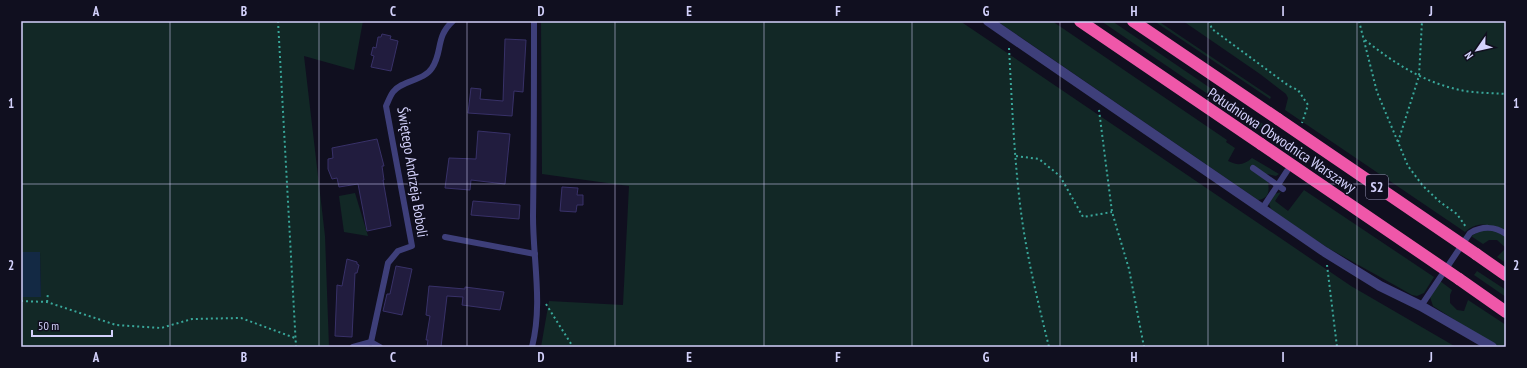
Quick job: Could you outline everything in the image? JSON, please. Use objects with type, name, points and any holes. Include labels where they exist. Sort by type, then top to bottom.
[{"type":"highway","name":"Południowa Obwodnica Warszawy","points":[[1134,21],[1506,275]]},
{"type":"highway","name":"Południowa Obwodnica Warszawy","points":[[1084,23],[1506,312]]},
{"type":"street","points":[[988,21],[1326,252],[1380,286],[1421,306],[1492,347]]},
{"type":"lane","name":"Świętego Andrzeja Boboli","points":[[371,342],[388,263],[398,251],[412,246],[386,106],[393,92],[404,84],[432,69],[442,34],[454,21]]},
{"type":"lane","points":[[532,347],[537,326],[537,291],[533,218],[535,170],[534,21]]},
{"type":"lane","points":[[1253,168],[1281,187]]},
{"type":"lane","points":[[1262,209],[1281,187],[1287,171]]},
{"type":"lane","points":[[1421,306],[1470,233],[1482,227],[1490,228],[1506,234]]},
{"type":"lane","points":[[445,237],[535,254]]},
{"type":"lane","points":[[353,347],[371,342],[380,347]]},
{"type":"path","points":[[278,21],[296,347]]},
{"type":"path","points":[[1209,21],[1212,29],[1289,86],[1298,90],[1308,105],[1301,127]]},
{"type":"path","points":[[1359,21],[1377,92],[1408,166],[1423,186],[1440,202],[1457,214],[1470,233]]},
{"type":"path","points":[[1398,143],[1419,76],[1422,21]]},
{"type":"path","points":[[1008,35],[1015,156],[1021,213],[1031,271],[1049,347]]},
{"type":"path","points":[[1364,40],[1393,62],[1419,76],[1460,90],[1506,94]]},
{"type":"path","points":[[1097,95],[1112,212],[1129,269],[1144,347]]},
{"type":"path","points":[[1287,171],[1296,142]]},
{"type":"path","points":[[1015,156],[1039,159],[1060,176],[1083,216],[1112,212]]},
{"type":"path","points":[[1326,252],[1337,347]]},
{"type":"path","points":[[537,291],[573,347]]},
{"type":"path","points":[[47,302],[48,293]]},
{"type":"path","points":[[21,301],[47,302],[116,325],[161,328],[192,319],[241,318],[295,338]]},
{"type":"green space","points":[[21,21],[363,21],[354,70],[304,56],[325,236],[329,347],[21,347],[21,297],[41,297],[40,253],[21,252]]},
{"type":"green space","points":[[541,21],[960,21],[1351,286],[1456,347],[541,347],[549,301],[623,305],[629,186],[542,174]]},
{"type":"green space","points":[[997,21],[1052,21],[1227,140],[1226,142],[1235,148],[1228,161],[1235,164],[1241,164],[1252,158],[1279,174],[1276,176],[1267,174],[1269,187],[1268,194],[1263,199],[1258,200]]},
{"type":"green space","points":[[1101,21],[1112,21],[1263,124],[1259,129]]},
{"type":"green space","points":[[1154,21],[1162,21],[1161,23],[1271,97],[1270,99]]},
{"type":"green space","points":[[1183,21],[1506,21],[1506,234],[1486,225],[1470,228],[1465,232],[1285,110],[1288,98],[1286,94],[1260,74]]},
{"type":"green space","points":[[1304,190],[1434,277],[1424,293],[1417,296],[1412,295],[1328,248],[1272,211],[1269,204],[1274,194],[1281,192],[1275,201],[1288,211]]},
{"type":"green space","points":[[355,193],[368,236],[344,232],[339,196]]},
{"type":"green space","points":[[1482,230],[1497,231],[1506,237],[1506,248],[1497,240],[1489,240],[1483,244],[1471,236]]},
{"type":"green space","points":[[1506,248],[1506,263],[1497,257]]},
{"type":"green space","points":[[1477,271],[1506,290],[1506,297],[1474,275]]},
{"type":"green space","points":[[1440,281],[1452,290],[1450,295],[1450,303],[1457,310],[1464,311],[1468,300],[1506,325],[1506,347],[1497,347],[1433,306],[1430,297]]},
{"type":"water","points":[[21,252],[40,252],[41,297],[21,297]]},
{"type":"building","points":[[382,34],[391,36],[390,39],[398,41],[391,71],[371,67],[374,56],[371,55],[373,47],[376,48],[378,37],[381,37]]},
{"type":"building","points":[[505,39],[526,40],[523,92],[514,91],[512,116],[468,113],[471,88],[481,89],[480,99],[503,101]]},
{"type":"building","points":[[478,131],[510,134],[505,184],[471,180],[470,190],[445,188],[449,158],[476,159]]},
{"type":"building","points":[[377,139],[384,166],[382,166],[383,180],[391,226],[367,231],[358,184],[339,187],[337,178],[332,179],[328,169],[328,159],[333,158],[332,148]]},
{"type":"building","points":[[562,187],[578,188],[577,195],[583,195],[583,205],[577,205],[576,212],[560,211]]},
{"type":"building","points":[[473,201],[520,205],[519,219],[471,215]]},
{"type":"building","points":[[347,259],[357,262],[359,265],[357,273],[355,273],[352,337],[335,336],[337,285],[342,286]]},
{"type":"building","points":[[396,266],[412,269],[402,315],[383,311],[387,294],[390,294]]},
{"type":"building","points":[[429,286],[465,289],[465,287],[504,292],[500,310],[462,305],[463,297],[447,296],[441,347],[427,347],[428,340],[426,340],[430,316],[426,315]]}]
